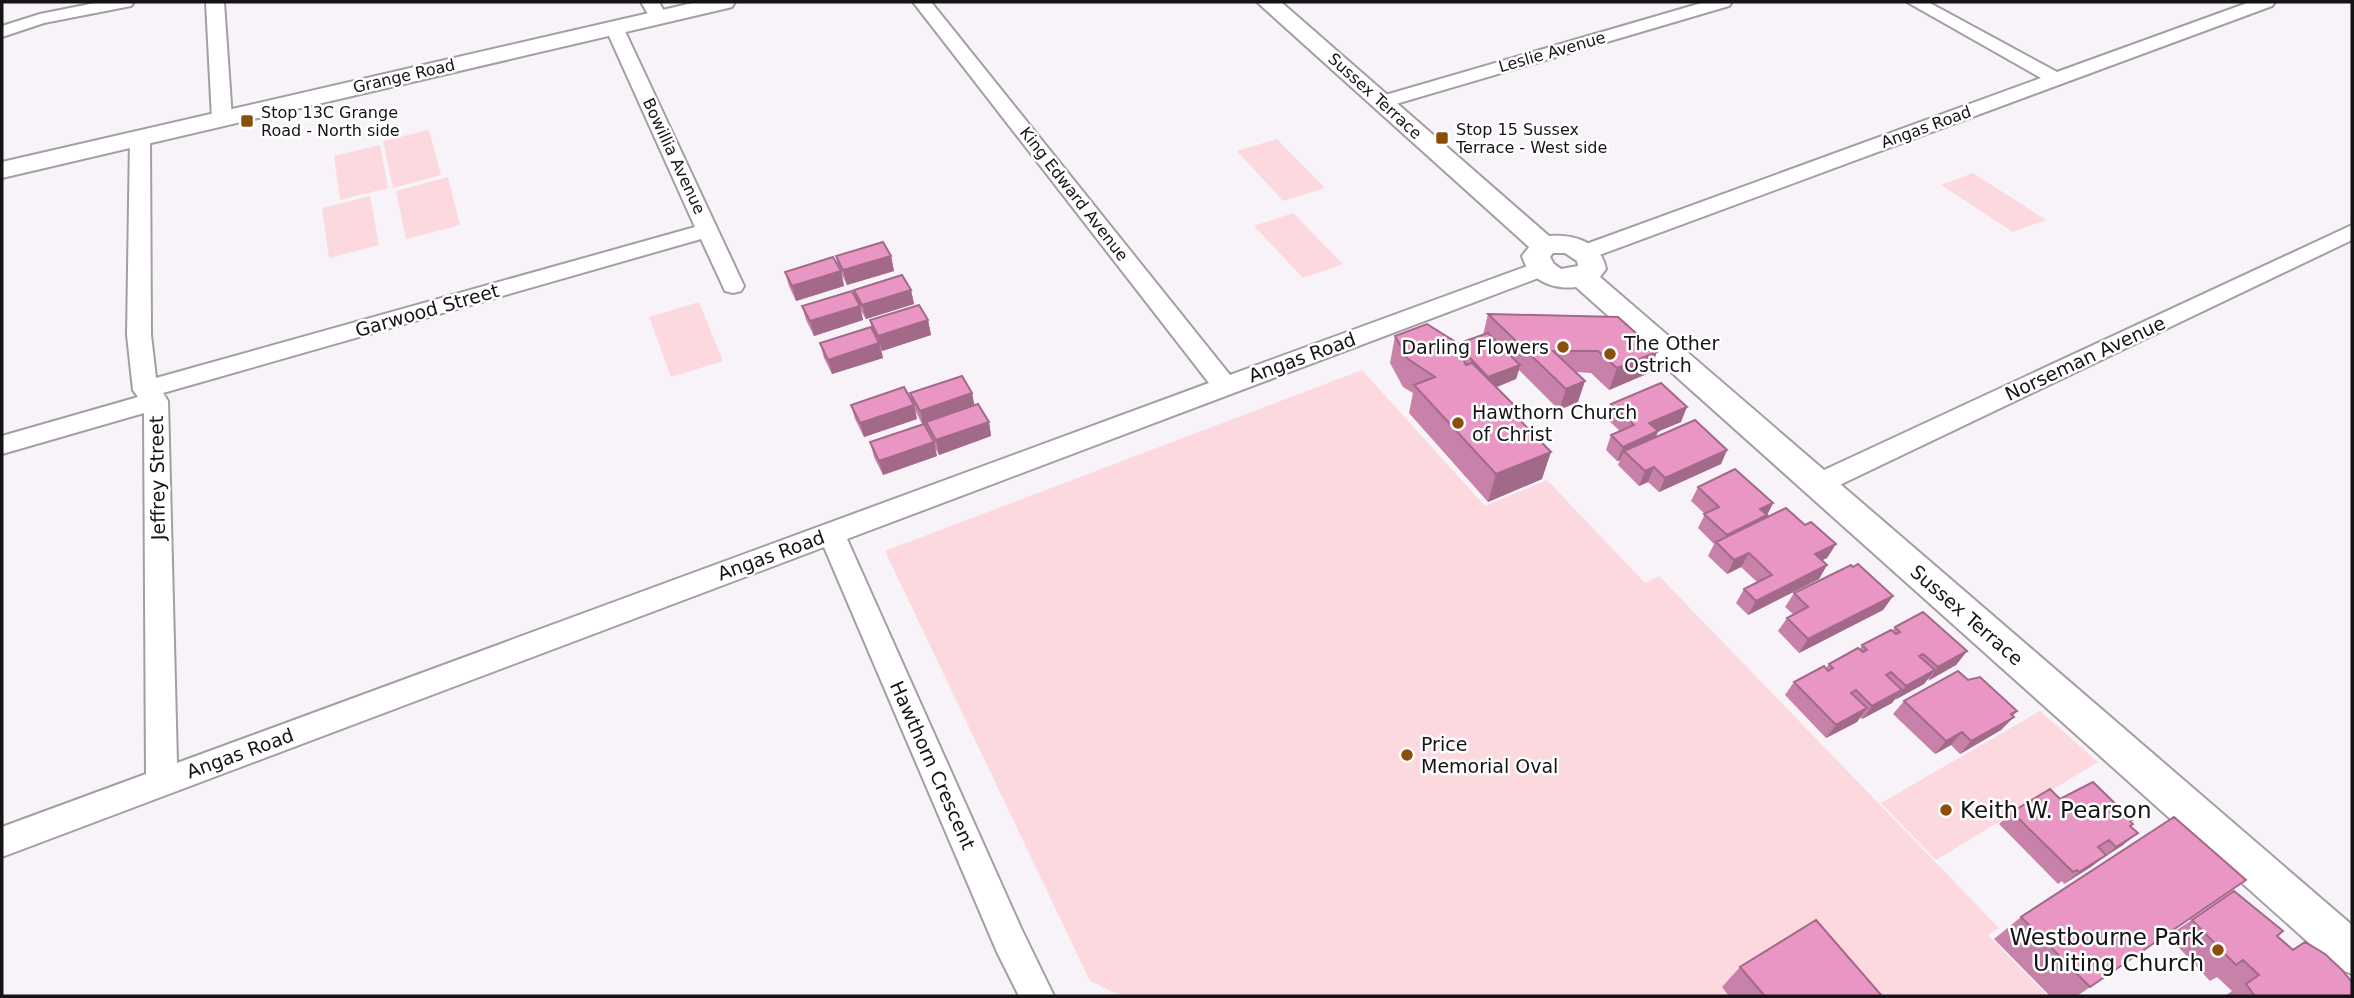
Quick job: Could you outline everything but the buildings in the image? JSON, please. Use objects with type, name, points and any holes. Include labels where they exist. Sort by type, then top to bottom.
[{"type":"street","points":[[2,32],[40,19],[124,2]]},
{"type":"street","points":[[215,2],[222,118]]},
{"type":"street","name":"Grange Road","points":[[2,170],[614,27],[654,9],[724,2]]},
{"type":"street","name":"King Edward Avenue","points":[[922,2],[1225,386]]},
{"type":"street","name":"Sussex Terrace","points":[[1268,2],[1382,102],[1542,257]]},
{"type":"street","points":[[1663,2],[1682,14]]},
{"type":"street","name":"Leslie Avenue","points":[[1382,102],[1723,2]]},
{"type":"street","points":[[1916,2],[2056,79]]},
{"type":"street","name":"Angas Road","points":[[1584,264],[2056,79],[2266,2]]},
{"type":"street","name":"Bowillia Avenue","points":[[614,27],[733,286]]},
{"type":"street","name":"Jeffrey Street","points":[[140,138],[139,335],[151,396],[162,781]]},
{"type":"street","name":"Garwood Street","points":[[2,445],[151,396],[709,230]]},
{"type":"street","name":"Norseman Avenue","points":[[1818,484],[2352,232]]},
{"type":"street","points":[[1542,257],[1557,277],[1584,264]]},
{"type":"street","name":"Angas Road","points":[[2,842],[1225,386],[1542,257]]},
{"type":"street","name":"Sussex Terrace","points":[[1584,264],[1818,484],[2352,953]]},
{"type":"street","name":"Hawthorn Crescent","points":[[831,533],[1009,940],[1037,996]]},
{"type":"shaded area","points":[[429,130],[441,175],[393,188],[383,141]]},
{"type":"shaded area","points":[[1277,139],[1325,188],[1283,201],[1237,151]]},
{"type":"shaded area","points":[[380,145],[388,188],[340,200],[334,156]]},
{"type":"shaded area","points":[[1973,173],[2046,220],[2013,232],[1941,185]]},
{"type":"shaded area","points":[[448,177],[460,225],[406,239],[396,191]]},
{"type":"shaded area","points":[[370,196],[379,245],[329,258],[322,208]]},
{"type":"shaded area","points":[[1293,213],[1343,264],[1303,278],[1254,226]]},
{"type":"shaded area","points":[[699,302],[723,361],[671,377],[649,317]]},
{"type":"shaded area","name":"Price Memorial Oval","points":[[1362,370],[1485,506],[1547,480],[1645,583],[1659,576],[1999,928],[1988,935],[2048,996],[1121,996],[1090,981],[885,551]]},
{"type":"shaded area","points":[[2040,711],[2098,762],[1936,860],[1881,803]]},
{"type":"place","name":"Stop 13C Grange Road - North side","points":[[247,121]]},
{"type":"place","name":"Stop 15 Sussex Terrace - West side","points":[[1442,138]]},
{"type":"place","name":"Darling Flowers","points":[[1563,347]]},
{"type":"place","name":"The Other Ostrich","points":[[1610,354]]},
{"type":"place","name":"Hawthorn Church of Christ","points":[[1458,423]]},
{"type":"place","name":"Price Memorial Oval","points":[[1407,755]]},
{"type":"place","name":"Keith W. Pearson","points":[[1946,810]]},
{"type":"place","name":"Westbourne Park Uniting Church","points":[[2218,950]]}]
